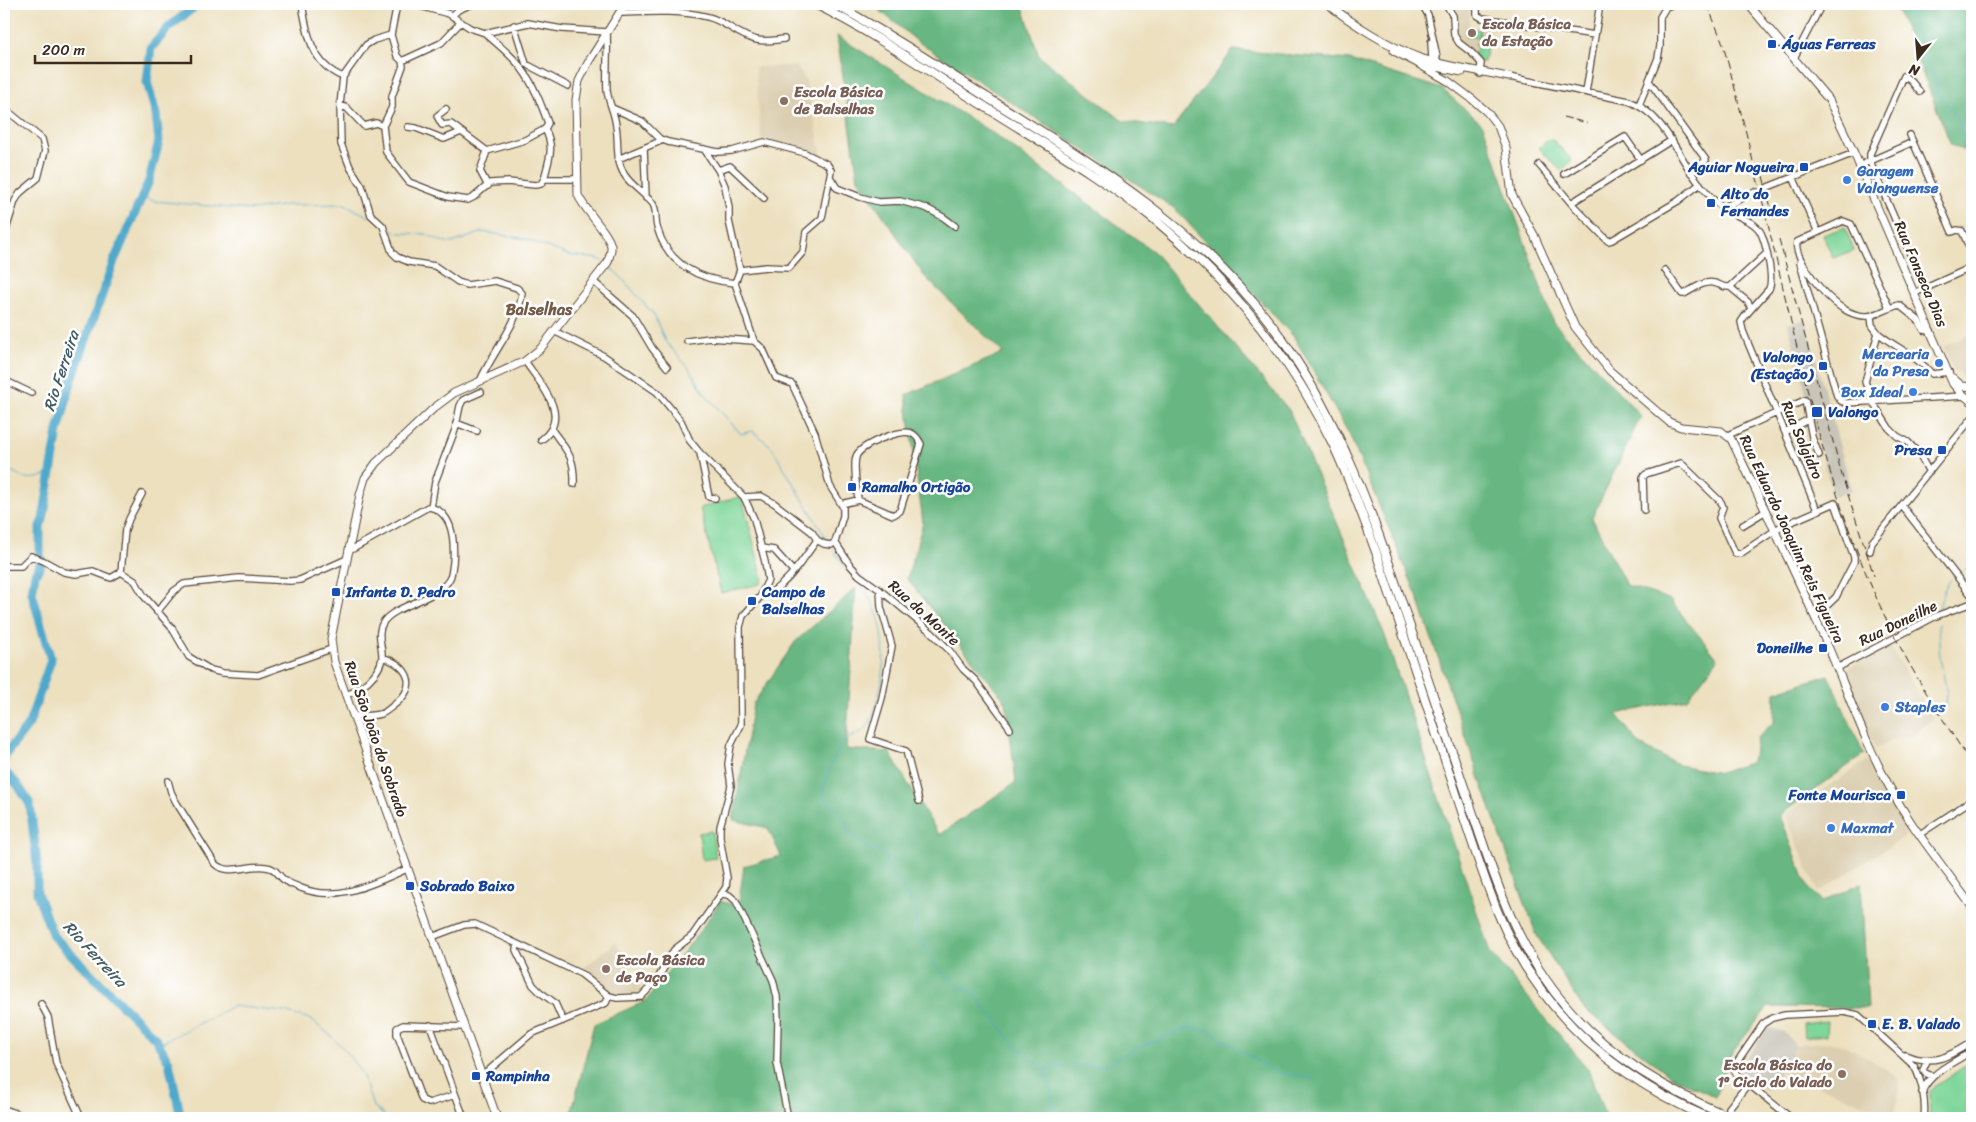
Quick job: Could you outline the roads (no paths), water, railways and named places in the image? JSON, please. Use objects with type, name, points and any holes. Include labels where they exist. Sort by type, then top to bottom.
[{"type":"highway","points":[[814,4],[902,55],[1061,154],[1114,190],[1153,218],[1187,248],[1255,320],[1281,355],[1312,404],[1358,503],[1489,891],[1519,957],[1539,988],[1561,1016],[1607,1059],[1661,1096],[1709,1118]]},
{"type":"highway","points":[[834,4],[1009,110],[1119,182],[1192,240],[1224,271],[1263,316],[1282,340],[1318,397],[1342,443],[1368,502],[1489,861],[1514,926],[1530,956],[1567,1008],[1594,1036],[1616,1054],[1644,1074],[1673,1091],[1732,1118]]},
{"type":"main road","points":[[578,179],[577,89],[582,72],[625,4]]},
{"type":"main road","points":[[1328,4],[1339,13],[1453,83]]},
{"type":"main road","name":"Rua Fonseca Dias","points":[[1743,4],[1772,33],[1829,100],[1910,282],[1951,383],[1969,399]]},
{"type":"main road","name":"Rua Fonseca Dias","points":[[1748,4],[1772,33]]},
{"type":"main road","points":[[1418,61],[1509,77]]},
{"type":"main road","points":[[1436,65],[1446,70],[1480,73]]},
{"type":"main road","points":[[1436,65],[1453,83]]},
{"type":"main road","points":[[1446,70],[1453,83]]},
{"type":"main road","points":[[1453,83],[1456,74],[1462,72]]},
{"type":"main road","name":"Rua Eduardo Joaquim Reis Figueira","points":[[1453,83],[1487,112],[1498,126],[1506,148],[1512,195],[1534,234],[1575,327],[1610,371],[1669,422],[1681,427],[1721,431],[1728,435],[1776,531],[1815,616],[1874,757],[1902,808],[1972,907]]},
{"type":"main road","name":"Rua São João do Sobrado","points":[[497,1118],[353,716],[331,649],[331,639],[360,495],[366,478],[376,464],[434,408],[454,393],[525,361],[541,348],[606,264],[611,253],[608,237],[582,206],[578,195],[578,179]]},
{"type":"main road","points":[[1951,383],[1971,387],[1969,399]]},
{"type":"street","points":[[302,4],[316,57],[326,68],[343,77]]},
{"type":"street","points":[[398,4],[391,35],[397,56],[402,61],[403,66],[392,96],[392,107],[382,126],[386,152],[409,182],[460,200],[474,197],[490,184],[508,182],[541,184],[552,148],[545,130]]},
{"type":"street","points":[[412,4],[452,16],[460,23],[485,33],[528,23],[562,30],[607,32],[607,90],[616,126],[618,159],[625,176],[653,204],[657,227],[673,256],[700,277],[718,282],[734,283]]},
{"type":"street","points":[[452,16],[458,10],[472,4]]},
{"type":"street","points":[[659,4],[659,12]]},
{"type":"street","points":[[1422,4],[1428,15],[1437,57],[1436,65]]},
{"type":"street","points":[[1446,4],[1453,16],[1454,36],[1458,43],[1472,53],[1481,63],[1480,73]]},
{"type":"street","points":[[1477,4],[1477,14],[1482,18],[1595,35]]},
{"type":"street","points":[[1586,92],[1600,4]]},
{"type":"street","points":[[1509,77],[1629,101],[1639,106],[1650,81],[1659,52],[1660,17],[1666,7],[1673,4]]},
{"type":"street","points":[[1794,58],[1822,4]]},
{"type":"street","points":[[619,13],[682,12],[711,17],[748,38],[757,40],[784,39]]},
{"type":"street","points":[[402,61],[441,43],[460,23]]},
{"type":"street","points":[[487,151],[525,140],[545,130],[548,123],[523,65],[514,25]]},
{"type":"street","points":[[1431,30],[1432,58],[1436,65]]},
{"type":"street","points":[[485,33],[523,65],[568,86]]},
{"type":"street","points":[[391,35],[366,45],[343,77],[340,105],[341,144],[350,166],[362,186],[371,215],[383,226],[392,252],[397,258],[435,266],[458,282],[468,285],[496,281],[517,288],[522,293],[515,316],[480,381]]},
{"type":"street","points":[[1418,61],[1427,55],[1431,48]]},
{"type":"street","points":[[1920,92],[1912,81],[1904,76],[1870,154],[1870,162],[1925,288]]},
{"type":"street","points":[[1650,81],[1706,160],[1692,173]]},
{"type":"street","points":[[340,105],[347,108],[364,126],[376,123],[382,126]]},
{"type":"street","name":"Rua Solgidro","points":[[1639,106],[1663,126],[1692,173],[1722,208],[1756,227],[1761,234],[1772,276],[1771,283],[1741,322],[1742,330],[1817,510]]},
{"type":"street","points":[[4,108],[42,139],[45,152],[38,178],[20,193],[15,200],[4,236]]},
{"type":"street","points":[[612,108],[642,121],[663,140],[718,152],[732,151],[764,142],[805,153],[827,164],[831,170],[822,218],[806,232],[803,252],[789,268],[766,267],[740,270]]},
{"type":"street","points":[[446,110],[437,116],[442,126],[451,124],[487,151]]},
{"type":"street","points":[[408,128],[416,128],[444,139],[461,132]]},
{"type":"street","points":[[1910,135],[1952,232],[1962,231],[1972,254]]},
{"type":"street","points":[[1564,174],[1625,137],[1641,160]]},
{"type":"street","points":[[618,159],[663,140]]},
{"type":"street","points":[[1571,203],[1672,140]]},
{"type":"street","points":[[1859,166],[1913,142]]},
{"type":"street","points":[[644,149],[646,198]]},
{"type":"street","points":[[704,149],[718,170],[725,186],[729,221],[740,270],[734,283],[754,340],[763,349],[776,378],[792,384],[815,433],[830,486],[843,507],[843,516],[835,542],[831,545],[817,540],[812,532],[774,503],[761,496],[744,497]]},
{"type":"street","points":[[487,151],[480,171],[488,186]]},
{"type":"street","points":[[1768,187],[1854,153]]},
{"type":"street","points":[[1539,165],[1571,203],[1608,241],[1678,201],[1700,184]]},
{"type":"street","points":[[718,170],[730,166],[764,198]]},
{"type":"street","points":[[830,177],[837,188],[879,202],[900,202],[926,208],[955,226]]},
{"type":"street","points":[[1793,177],[1818,232]]},
{"type":"street","points":[[544,179],[578,179]]},
{"type":"street","points":[[1722,208],[1756,192]]},
{"type":"street","points":[[1889,306],[1851,224],[1842,221],[1797,242],[1795,248],[1837,396],[1841,401],[1846,403],[1874,402],[1944,396],[1951,383]]},
{"type":"street","points":[[1665,270],[1682,294],[1708,282],[1724,288],[1730,287],[1766,254]]},
{"type":"street","points":[[1798,256],[1820,288],[1830,300],[1840,307],[1854,314],[1871,317],[1889,306],[1899,305],[1904,307],[1918,320],[1924,330],[1931,331]]},
{"type":"street","points":[[1914,293],[1972,267]]},
{"type":"street","points":[[1910,282],[1921,278]]},
{"type":"street","points":[[593,281],[633,316],[652,348],[667,367]]},
{"type":"street","points":[[1730,287],[1748,302],[1751,308]]},
{"type":"street","points":[[1810,298],[1812,290],[1820,288]]},
{"type":"street","points":[[1871,317],[1872,324],[1878,333],[1892,345],[1914,356],[1932,374],[1961,388],[1971,387]]},
{"type":"street","points":[[432,937],[464,925],[475,924],[581,974],[609,996],[641,997],[648,992],[674,950],[692,936],[726,888],[727,878],[720,827],[731,786],[728,764],[731,745],[741,725],[740,627],[743,616],[761,596],[768,580],[754,520],[744,497],[700,453],[690,440],[681,421],[657,392],[604,356],[554,331]]},
{"type":"street","points":[[1878,333],[1865,382],[1875,406],[1889,428],[1920,454],[1929,472]]},
{"type":"street","points":[[686,341],[710,338],[754,340]]},
{"type":"street","points":[[525,361],[554,407],[555,416],[552,430],[541,440]]},
{"type":"street","points":[[4,380],[30,393]]},
{"type":"street","points":[[1951,383],[1969,399]]},
{"type":"street","points":[[431,507],[437,476],[462,400],[481,392]]},
{"type":"street","points":[[1728,435],[1805,400],[1812,437],[1819,455]]},
{"type":"street","points":[[1870,550],[1872,542],[1972,418]]},
{"type":"street","points":[[1785,432],[1809,419]]},
{"type":"street","points":[[456,423],[477,431]]},
{"type":"street","points":[[552,430],[572,459],[574,484]]},
{"type":"street","points":[[841,504],[858,500],[893,515],[900,511],[921,444],[918,438],[911,433],[904,432],[868,443],[860,450],[856,457],[858,500]]},
{"type":"street","points":[[700,453],[709,497],[715,498]]},
{"type":"street","points":[[1644,510],[1643,477],[1646,474],[1681,463],[1721,502],[1723,507],[1719,518],[1735,553],[1740,554],[1776,531],[1835,503],[1854,557],[1854,562],[1836,597],[1815,616]]},
{"type":"street","points":[[121,572],[125,530],[142,494]]},
{"type":"street","points":[[1902,506],[1972,596]]},
{"type":"street","points":[[157,612],[174,591],[184,584],[240,578],[300,580],[348,555],[396,524],[431,507],[445,516],[450,527],[454,553],[451,576],[445,585],[425,598],[395,612],[383,623],[379,633],[382,657],[368,681],[354,692],[346,694]]},
{"type":"street","points":[[1743,525],[1766,511]]},
{"type":"street","points":[[761,596],[770,595],[793,571],[817,540]]},
{"type":"street","name":"Rua do Monte","points":[[835,542],[859,575],[931,632],[949,650],[963,669],[976,682],[1010,729]]},
{"type":"street","points":[[761,548],[774,550],[793,571]]},
{"type":"street","points":[[4,566],[21,566],[31,556],[64,572],[76,574],[93,572],[111,578],[121,572]]},
{"type":"street","points":[[121,572],[135,581],[157,612],[172,628],[189,657],[211,670],[223,673],[258,675],[331,649]]},
{"type":"street","points":[[880,590],[881,607],[892,646],[882,698],[870,739],[906,751],[919,801]]},
{"type":"street","name":"Rua Doneilhe","points":[[1837,668],[1936,616],[1972,603]]},
{"type":"street","points":[[353,716],[381,714],[406,695],[408,677],[390,660],[382,657]]},
{"type":"street","points":[[168,781],[176,802],[219,868],[227,870],[249,866],[266,866],[274,869],[284,880],[302,889],[324,893],[362,889],[407,869]]},
{"type":"street","points":[[1920,834],[1972,800]]},
{"type":"street","points":[[722,894],[729,895],[736,900],[773,980],[777,998],[778,1019],[776,1063],[788,1118]]},
{"type":"street","points":[[516,944],[516,950],[533,985],[555,1003],[563,1021]]},
{"type":"street","points":[[482,1076],[531,1034],[606,1003],[609,996]]},
{"type":"street","points":[[41,1004],[48,1018],[56,1063],[81,1118]]},
{"type":"street","points":[[1791,1118],[1738,1075],[1734,1069],[1737,1062],[1763,1024],[1772,1018],[1785,1015],[1844,1012],[1858,1015],[1903,1054],[1918,1074],[1925,1112],[1924,1118]]},
{"type":"street","points":[[451,1025],[461,1018]]},
{"type":"street","points":[[454,1095],[429,1103],[422,1100],[397,1034],[398,1028],[403,1025],[464,1026]]},
{"type":"street","points":[[430,1025],[464,1118]]},
{"type":"street","points":[[1903,1054],[1916,1059],[1940,1059],[1972,1042]]},
{"type":"street","points":[[1922,1092],[1932,1076],[1972,1051]]},
{"type":"street","points":[[1927,1060],[1923,1070],[1932,1076]]},
{"type":"street","points":[[1729,1108],[1748,1084]]},
{"type":"street","points":[[4,1109],[30,1118]]},
{"type":"waterway","name":"Rio Ferreira","points":[[4,761],[6,754],[29,724],[51,660],[32,593],[35,574],[40,566],[40,526],[43,520],[58,431],[72,379],[114,261],[149,181],[159,141],[156,114],[147,82],[151,48],[168,28],[193,8],[195,4]]},
{"type":"waterway","points":[[1901,4],[1910,12],[1921,49],[1935,77],[1937,94],[1948,105],[1955,116],[1964,143],[1972,147]]},
{"type":"waterway","points":[[1964,144],[1972,162],[1969,187],[1972,202]]},
{"type":"waterway","points":[[142,197],[154,201],[253,210],[287,205],[345,204],[369,217]]},
{"type":"waterway","points":[[387,229],[400,233],[426,234],[441,241],[452,243],[483,232],[503,235],[526,239],[568,255],[599,259],[603,262]]},
{"type":"waterway","points":[[608,266],[620,276],[654,315],[665,341],[689,368],[705,394],[741,434],[752,431],[771,446],[828,541]]},
{"type":"waterway","points":[[4,473],[14,472],[28,478],[41,477],[51,473]]},
{"type":"waterway","points":[[833,550],[870,598],[881,628],[884,655],[879,698],[875,711],[868,726],[841,745],[827,776],[823,791],[824,798],[826,802],[841,814],[848,831],[862,841],[869,850],[881,851],[886,856],[887,866],[908,896],[915,911],[917,932],[936,967],[959,987],[974,993],[1015,1045],[1046,1071],[1057,1118]]},
{"type":"waterway","points":[[1962,571],[1972,566]]},
{"type":"waterway","points":[[1939,609],[1944,590],[1951,579]]},
{"type":"waterway","points":[[1938,624],[1940,658],[1947,693],[1946,705]]},
{"type":"waterway","name":"Rio Ferreira","points":[[4,771],[17,784],[30,804],[37,863],[37,893],[53,936],[156,1039],[169,1062],[181,1118]]},
{"type":"waterway","points":[[159,1044],[233,1006],[284,1012],[310,1019],[346,1051],[362,1074],[373,1106],[387,1118]]},
{"type":"waterway","points":[[1047,1070],[1057,1067],[1106,1065],[1134,1049],[1187,1028],[1206,1030],[1276,1072],[1313,1079]]},
{"type":"tunnel","points":[[1755,192],[1768,187]]},
{"type":"railway","points":[[1707,4],[1722,41],[1735,89],[1808,393],[1830,472],[1856,549],[1898,643],[1928,696],[1972,764]]},
{"type":"railway","points":[[1563,117],[1587,123]]},
{"type":"railway","points":[[1763,176],[1774,220]]},
{"type":"railway","points":[[1779,239],[1843,479],[1874,576]]},
{"type":"place","name":"Escola Básica da Estação","points":[[1472,33]]},
{"type":"place","name":"Águas Ferreas","points":[[1772,44]]},
{"type":"place","name":"Escola Básica de Balselhas","points":[[784,101]]},
{"type":"place","name":"Aguiar Nogueira","points":[[1804,167]]},
{"type":"place","name":"Garagem Valonguense","points":[[1847,180]]},
{"type":"place","name":"Alto do Fernandes","points":[[1711,203]]},
{"type":"place","name":"Mercearia da Presa","points":[[1939,363]]},
{"type":"place","name":"Valongo (Estação)","points":[[1823,366]]},
{"type":"place","name":"Box Ideal","points":[[1913,392]]},
{"type":"place","name":"Valongo","points":[[1817,412]]},
{"type":"place","name":"Presa","points":[[1942,450]]},
{"type":"place","name":"Ramalho Ortigão","points":[[852,487]]},
{"type":"place","name":"Infante D. Pedro","points":[[336,592]]},
{"type":"place","name":"Campo de Balselhas","points":[[752,601]]},
{"type":"place","name":"Doneilhe","points":[[1823,648]]},
{"type":"place","name":"Staples","points":[[1885,707]]},
{"type":"place","name":"Fonte Mourisca","points":[[1901,795]]},
{"type":"place","name":"Maxmat","points":[[1831,828]]},
{"type":"place","name":"Sobrado Baixo","points":[[410,886]]},
{"type":"place","name":"Escola Básica de Paço","points":[[606,969]]},
{"type":"place","name":"E. B. Valado","points":[[1872,1024]]},
{"type":"place","name":"Escola Básica do 1º Ciclo do Valado","points":[[1842,1074]]},
{"type":"place","name":"Rampinha","points":[[476,1076]]},
{"type":"district","name":"Balselhas","points":[[539,309]]}]
